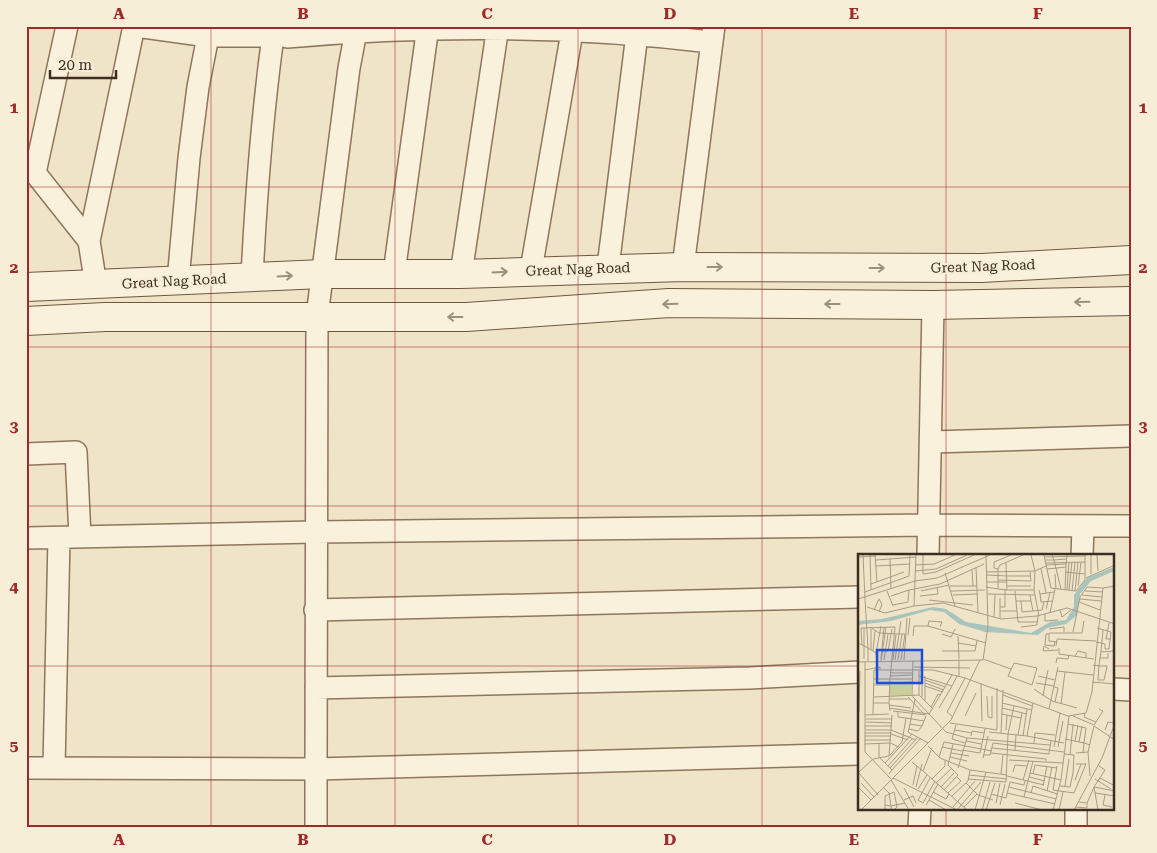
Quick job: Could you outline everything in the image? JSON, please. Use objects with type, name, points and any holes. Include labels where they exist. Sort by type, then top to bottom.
[{"type":"main road","name":"Great Nag Road","points":[[26,288],[323,274],[461,274],[530,270],[683,267],[934,268],[1131,260]]},
{"type":"main road","points":[[933,305],[934,268]]},
{"type":"main road","points":[[26,320],[105,317],[466,317],[669,304],[933,305],[1131,301]]},
{"type":"street","points":[[67,26],[35,173],[89,241]]},
{"type":"street","points":[[96,286],[89,241],[135,26],[283,33],[428,27],[638,30],[712,34],[683,267]]},
{"type":"street","points":[[394,273],[428,27]]},
{"type":"street","points":[[461,274],[497,28]]},
{"type":"street","points":[[316,827],[316,316],[323,274],[348,68],[356,29]]},
{"type":"street","points":[[530,270],[572,29]]},
{"type":"street","points":[[608,268],[638,30]]},
{"type":"street","points":[[178,281],[189,158],[198,87],[209,31]]},
{"type":"street","points":[[252,277],[256,180],[263,105],[283,33]]},
{"type":"street","points":[[928,554],[933,305]]},
{"type":"street","points":[[931,442],[1131,436]]},
{"type":"street","points":[[26,454],[76,452],[80,537]]},
{"type":"street","points":[[26,538],[316,532],[929,525],[1131,526]]},
{"type":"street","points":[[1082,554],[1083,527]]},
{"type":"street","points":[[54,768],[59,538]]},
{"type":"street","points":[[316,610],[858,597]]},
{"type":"street","points":[[316,688],[750,678],[858,672]]},
{"type":"street","points":[[1114,689],[1131,690]]},
{"type":"street","points":[[26,768],[316,768],[858,754]]},
{"type":"street","points":[[919,827],[920,810]]},
{"type":"street","points":[[1076,810],[1076,827]]}]
